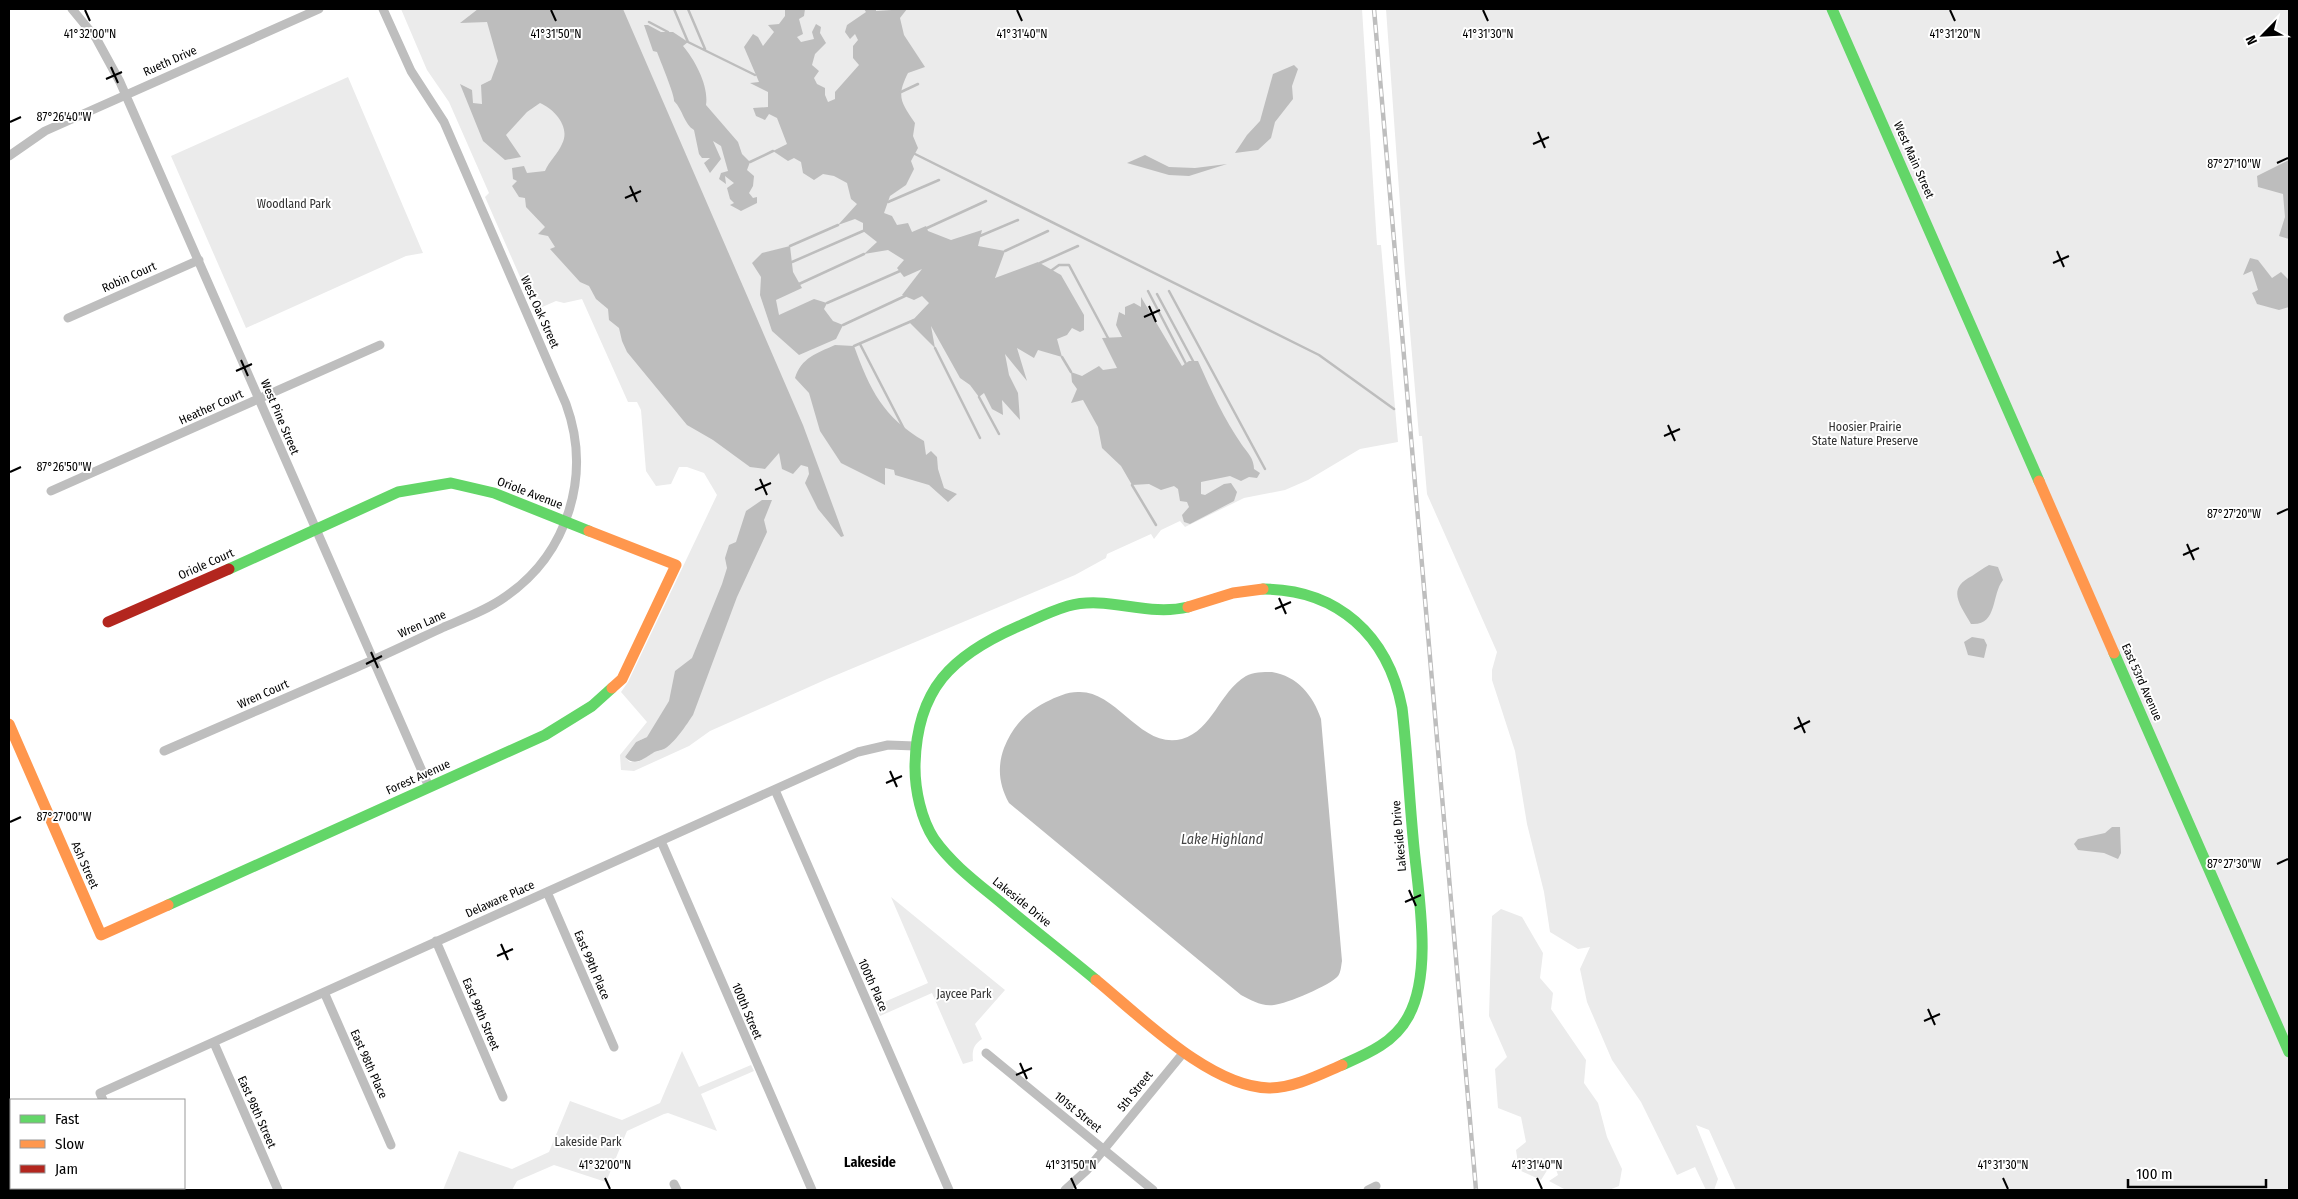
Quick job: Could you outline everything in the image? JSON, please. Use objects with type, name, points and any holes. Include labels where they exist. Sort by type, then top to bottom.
[{"type":"street","name":"West Pine Street","points":[[72,9],[103,48],[126,95],[429,787]]},
{"type":"street","name":"Rueth Drive","points":[[9,156],[45,131],[319,9]]},
{"type":"street","name":"West Oak Street","points":[[383,9],[412,71],[444,122],[566,404],[575,433],[577,468],[573,500],[566,522],[550,553],[530,577],[505,597],[481,611]]},
{"type":"street","name":"West Main Street","points":[[1832,9],[1970,323]]},
{"type":"street","name":"Robin Court","points":[[68,318],[199,260]]},
{"type":"street","name":"East 53rd Avenue","points":[[1970,323],[2289,1052]]},
{"type":"street","name":"Heather Court","points":[[51,491],[380,345]]},
{"type":"street","name":"Oriole Avenue","points":[[316,531],[398,492],[451,483],[494,493],[676,565]]},
{"type":"street","name":"Oriole Court","points":[[108,622],[316,531]]},
{"type":"street","name":"Forest Avenue","points":[[101,935],[557,728],[592,706],[613,689],[624,674],[676,565]]},
{"type":"street","name":"Lakeside Drive","points":[[1263,589],[1298,591],[1328,603],[1351,617],[1368,633],[1383,653],[1396,682],[1402,719],[1422,935],[1422,969],[1419,991],[1412,1010],[1401,1029],[1380,1047],[1308,1079],[1280,1087],[1259,1087],[1236,1081],[1212,1072],[1184,1052],[954,864],[932,834],[920,803],[915,773],[915,746],[924,713],[944,676],[958,662],[991,639],[1059,608],[1081,603],[1102,603],[1158,611],[1181,610],[1238,592],[1263,589]]},
{"type":"street","name":"Wren Lane","points":[[373,660],[481,611]]},
{"type":"street","name":"Wren Court","points":[[164,751],[373,660]]},
{"type":"street","name":"Ash Street","points":[[9,724],[101,935]]},
{"type":"street","name":"Delaware Place","points":[[101,1096],[436,941],[858,752],[888,745],[915,746]]},
{"type":"street","name":"100th Place","points":[[775,790],[949,1190]]},
{"type":"street","name":"100th Street","points":[[660,841],[812,1190]]},
{"type":"street","name":"East 99th Place","points":[[547,892],[614,1047]]},
{"type":"street","name":"East 99th Street","points":[[436,941],[502,1097]]},
{"type":"street","name":"East 98th Place","points":[[324,992],[391,1145]]},
{"type":"street","name":"East 98th Street","points":[[214,1043],[278,1190]]},
{"type":"street","name":"5th Street","points":[[1065,1190],[1104,1150],[1184,1052]]},
{"type":"street","name":"101st Street","points":[[986,1053],[1153,1190]]},
{"type":"green space","points":[[401,9],[1362,9],[1377,245],[1381,245],[1398,442],[1360,449],[1308,480],[1285,490],[1244,498],[1185,527],[1180,521],[1161,530],[1154,539],[1151,534],[1107,554],[1106,558],[1075,575],[827,679],[710,731],[689,746],[634,771],[621,770],[620,755],[647,722],[621,692],[628,682],[717,495],[704,473],[687,467],[679,467],[671,484],[656,486],[646,471],[641,410],[637,402],[628,402],[582,299],[564,303],[556,301],[540,308],[534,296],[528,295],[485,197],[489,193],[449,102],[427,70]],"holes":[[[647,737],[659,749],[638,762],[630,762],[625,757],[636,742]]]},
{"type":"green space","name":"Hoosier Prairie State Nature Preserve","points":[[1386,9],[2289,9],[2289,1190],[1736,1190],[1709,1130],[1696,1125],[1718,1179],[1714,1190],[1706,1190],[1695,1167],[1677,1175],[1641,1102],[1612,1060],[1587,1002],[1580,969],[1590,947],[1578,949],[1550,932],[1544,892],[1527,824],[1515,751],[1492,680],[1492,670],[1497,652],[1427,494],[1422,436],[1419,436],[1405,273]]},
{"type":"green space","name":"Woodland Park","points":[[348,77],[423,253],[406,256],[246,328],[171,156]]},
{"type":"green space","name":"Jaycee Park","points":[[891,897],[1005,990],[975,1024],[982,1039],[974,1048],[973,1061],[963,1064],[932,993],[880,1016],[875,1006],[928,983]]},
{"type":"green space","points":[[1501,909],[1522,917],[1543,953],[1540,978],[1553,993],[1551,1009],[1586,1060],[1584,1083],[1598,1103],[1607,1137],[1622,1169],[1619,1186],[1609,1190],[1566,1190],[1549,1181],[1558,1175],[1553,1161],[1541,1180],[1519,1170],[1516,1150],[1526,1142],[1521,1117],[1498,1108],[1495,1069],[1507,1057],[1489,1016],[1492,916]]},
{"type":"green space","name":"Lakeside Park","points":[[682,1051],[699,1087],[751,1065],[754,1071],[701,1094],[717,1131],[668,1113],[627,1131],[606,1182],[554,1165],[517,1181],[512,1190],[443,1190],[459,1151],[512,1169],[549,1152],[570,1101],[622,1120],[660,1103]]},
{"type":"water","points":[[478,9],[623,9],[803,425],[844,536],[841,537],[818,509],[805,483],[809,474],[808,467],[801,465],[793,474],[782,469],[779,453],[765,469],[750,467],[713,440],[687,425],[627,352],[619,328],[609,320],[608,309],[596,299],[589,286],[580,282],[550,249],[555,247],[548,236],[538,234],[545,227],[526,207],[525,198],[519,197],[512,186],[517,181],[513,179],[512,168],[524,166],[527,173],[545,171],[560,148],[564,138],[563,125],[551,110],[540,103],[527,112],[506,135],[521,157],[505,160],[483,141],[460,84],[472,90],[473,103],[482,104],[481,85],[491,80],[498,61],[487,22],[460,23]]},
{"type":"water","points":[[785,9],[805,9],[804,16],[799,19],[803,34],[797,37],[801,42],[814,39],[812,32],[816,24],[821,27],[820,33],[826,43],[815,54],[812,65],[819,71],[814,78],[817,84],[825,88],[828,102],[835,99],[835,92],[859,65],[853,58],[853,46],[858,40],[855,34],[850,39],[845,32],[847,25],[866,12],[864,9],[876,9],[876,11],[907,9],[900,18],[904,35],[925,67],[908,73],[901,94],[903,104],[915,123],[913,136],[918,148],[911,161],[914,169],[906,185],[890,196],[884,213],[892,216],[897,225],[908,223],[912,232],[926,226],[928,231],[951,240],[982,230],[978,246],[1005,251],[995,278],[1038,262],[1061,275],[1084,315],[1084,330],[1080,332],[1072,328],[1067,335],[1057,339],[1062,357],[1038,350],[1034,358],[1017,348],[1027,381],[1005,354],[1009,375],[1018,393],[1020,420],[1002,400],[1003,415],[992,409],[984,393],[979,397],[970,385],[960,378],[931,326],[935,348],[910,323],[929,303],[922,296],[914,300],[902,295],[922,269],[904,277],[897,268],[904,260],[888,250],[864,254],[877,242],[863,231],[863,223],[855,219],[838,225],[857,204],[851,199],[847,183],[834,176],[823,174],[814,180],[803,173],[801,162],[794,158],[788,161],[773,151],[787,144],[777,118],[769,114],[765,120],[756,116],[753,108],[768,107],[768,92],[750,83],[759,82],[744,47],[753,34],[758,37],[763,46],[774,32],[768,25],[779,24],[785,16]]},
{"type":"water","points":[[644,25],[648,25],[661,32],[673,32],[688,42],[683,46],[700,74],[705,90],[706,105],[738,142],[742,154],[750,162],[747,170],[754,176],[753,186],[749,193],[753,198],[757,197],[757,203],[741,211],[730,205],[734,203],[730,199],[727,188],[734,183],[725,176],[726,184],[719,179],[721,173],[728,171],[721,146],[713,141],[721,159],[710,173],[704,163],[710,158],[702,158],[699,154],[694,130],[688,124],[674,101],[657,52],[653,51]]},
{"type":"water","points":[[1294,65],[1298,69],[1292,86],[1293,99],[1275,122],[1271,138],[1258,150],[1235,153],[1247,135],[1260,121],[1273,74]]},
{"type":"water","points":[[1145,155],[1169,167],[1195,168],[1227,164],[1189,176],[1169,175],[1127,163]]},
{"type":"water","points":[[2289,160],[2289,239],[2279,236],[2285,217],[2283,194],[2258,187],[2257,176]]},
{"type":"water","points":[[790,246],[793,272],[802,288],[776,300],[779,315],[814,299],[827,303],[824,309],[833,321],[843,325],[836,339],[799,355],[772,331],[760,295],[761,277],[752,263],[762,253]]},
{"type":"water","points":[[2250,258],[2258,260],[2272,278],[2281,272],[2289,280],[2289,307],[2279,310],[2257,304],[2252,293],[2258,290],[2252,271],[2243,275]]},
{"type":"water","points":[[1141,297],[1182,366],[1189,361],[1198,361],[1235,435],[1250,456],[1254,469],[1260,473],[1257,478],[1249,477],[1241,481],[1230,476],[1201,482],[1201,494],[1205,495],[1224,484],[1231,483],[1237,492],[1234,501],[1190,524],[1184,522],[1182,515],[1189,507],[1187,502],[1180,501],[1178,489],[1174,486],[1161,490],[1149,484],[1132,485],[1121,466],[1102,448],[1098,427],[1083,400],[1071,403],[1077,389],[1072,382],[1071,372],[1082,376],[1099,366],[1103,370],[1117,368],[1102,338],[1122,337],[1116,325],[1119,312],[1125,315],[1125,307],[1134,303],[1141,307]]},
{"type":"water","points":[[835,345],[854,346],[872,389],[888,412],[910,432],[924,441],[926,455],[931,451],[937,457],[938,469],[944,488],[957,494],[948,502],[929,485],[895,475],[894,470],[885,468],[885,485],[841,463],[820,431],[809,393],[795,378],[801,366],[810,357]]},
{"type":"water","points":[[762,500],[772,500],[764,520],[767,532],[737,597],[693,715],[680,734],[663,750],[654,752],[636,762],[629,760],[625,757],[636,742],[647,737],[669,701],[675,671],[692,658],[722,584],[727,568],[725,558],[729,545],[736,542],[746,511]]},
{"type":"water","points":[[1989,565],[1998,567],[2003,580],[1999,586],[1990,615],[1980,623],[1971,624],[1960,603],[1957,592],[1959,586],[1964,581]]},
{"type":"water","points":[[1972,637],[1984,639],[1987,645],[1984,658],[1968,655],[1964,642]]},
{"type":"water","name":"Lake Highland","points":[[1272,672],[1289,678],[1303,688],[1318,710],[1321,719],[1342,961],[1338,976],[1327,984],[1308,994],[1280,1004],[1265,1005],[1241,995],[1009,803],[1001,783],[1000,762],[1011,733],[1020,721],[1039,706],[1062,695],[1078,692],[1092,694],[1105,700],[1154,736],[1167,740],[1182,739],[1201,728],[1229,691],[1246,676],[1255,673]]},
{"type":"water","points":[[2112,827],[2120,827],[2121,853],[2118,859],[2104,853],[2078,850],[2074,844],[2078,839],[2105,833]]},
{"type":"waterway","points":[[674,9],[688,42],[755,75]]},
{"type":"waterway","points":[[688,9],[705,49]]},
{"type":"waterway","points":[[649,22],[668,32]]},
{"type":"waterway","points":[[901,92],[918,84]]},
{"type":"waterway","points":[[750,162],[773,151]]},
{"type":"waterway","points":[[915,154],[1319,355],[1394,409]]},
{"type":"waterway","points":[[888,202],[939,180]]},
{"type":"waterway","points":[[927,228],[986,201]]},
{"type":"waterway","points":[[980,236],[1018,220]]},
{"type":"waterway","points":[[790,246],[838,225]]},
{"type":"waterway","points":[[792,262],[863,231]]},
{"type":"waterway","points":[[1005,251],[1048,231]]},
{"type":"waterway","points":[[1040,263],[1078,246]]},
{"type":"waterway","points":[[799,284],[864,254]]},
{"type":"waterway","points":[[1052,270],[1059,265],[1069,265],[1108,338]]},
{"type":"waterway","points":[[827,303],[900,271]]},
{"type":"waterway","points":[[1148,291],[1186,364]]},
{"type":"waterway","points":[[1169,291],[1265,469]]},
{"type":"waterway","points":[[1157,294],[1193,361]]},
{"type":"waterway","points":[[843,325],[905,296]]},
{"type":"waterway","points":[[854,346],[914,320]]},
{"type":"waterway","points":[[860,344],[904,429]]},
{"type":"waterway","points":[[935,348],[980,438]]},
{"type":"waterway","points":[[1062,357],[1071,372]]},
{"type":"waterway","points":[[979,397],[999,434]]},
{"type":"waterway","points":[[1132,485],[1156,525]]},
{"type":"railway","points":[[1374,9],[1476,1190]]},
{"type":"traffic: fast","points":[[1832,9],[2039,481]]},
{"type":"traffic: fast","points":[[229,569],[398,492],[451,483],[494,493],[589,531]]},
{"type":"traffic: fast","points":[[1263,589],[1290,591],[1314,597],[1336,607],[1355,621],[1371,638],[1385,659],[1395,682],[1402,708],[1422,929],[1420,977],[1416,998],[1408,1017],[1395,1034],[1379,1047],[1342,1065]]},
{"type":"traffic: fast","points":[[1096,980],[967,875],[941,849],[934,839],[922,813],[916,785],[917,740],[922,716],[942,678],[957,663],[995,637],[1049,613],[1083,603],[1112,604],[1157,610],[1188,607]]},
{"type":"traffic: fast","points":[[2114,653],[2289,1052]]},
{"type":"traffic: fast","points":[[168,905],[545,735],[592,706],[612,688]]},
{"type":"traffic: slow","points":[[2039,481],[2114,653]]},
{"type":"traffic: slow","points":[[589,531],[676,565],[622,679],[612,688]]},
{"type":"traffic: slow","points":[[1188,607],[1233,593],[1263,589]]},
{"type":"traffic: slow","points":[[9,724],[101,935],[168,905]]},
{"type":"traffic: slow","points":[[1096,980],[1177,1047],[1223,1076],[1246,1085],[1269,1088],[1288,1086],[1342,1065]]},
{"type":"traffic: jam","points":[[108,622],[229,569]]},
{"type":"district","name":"Lakeside","points":[[870,1162]]}]
